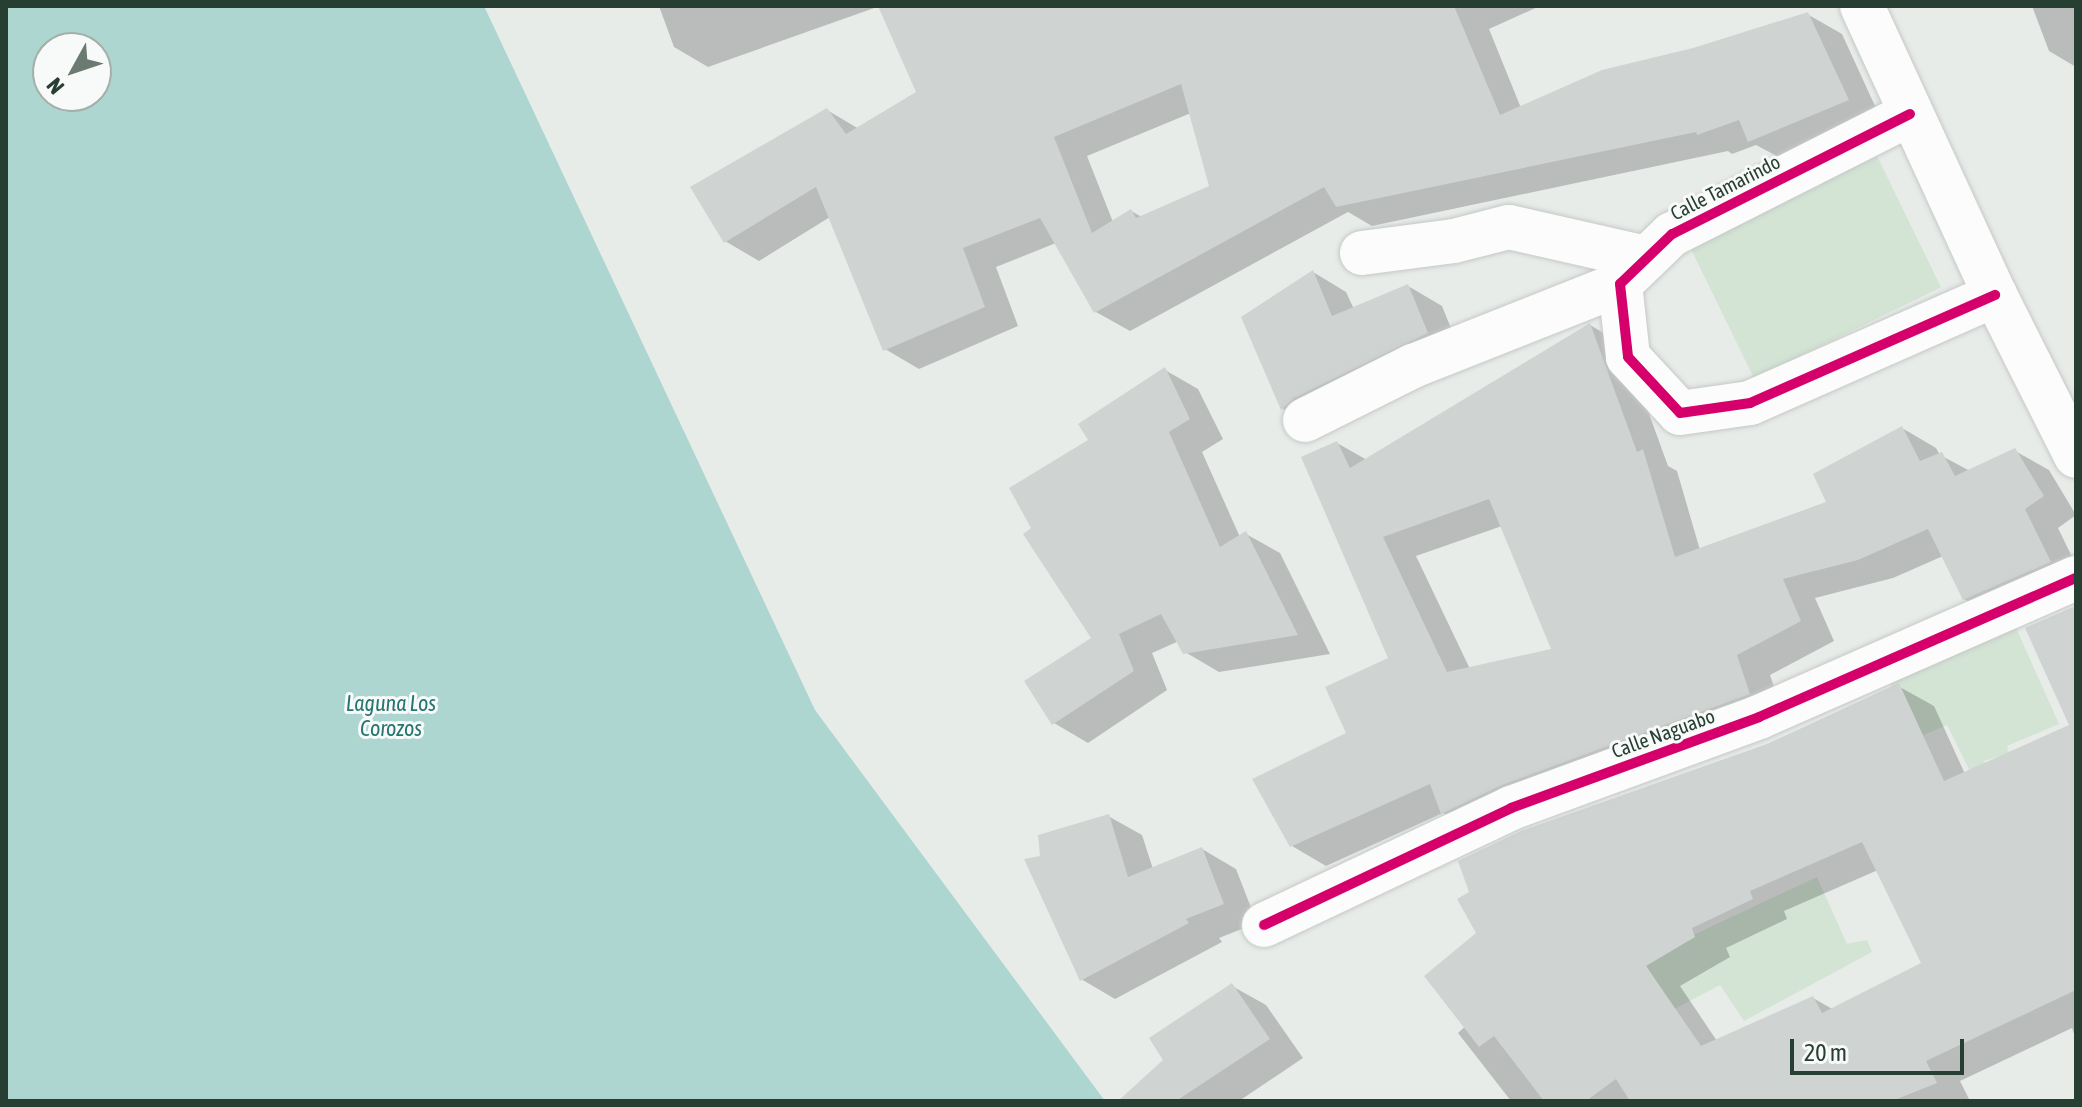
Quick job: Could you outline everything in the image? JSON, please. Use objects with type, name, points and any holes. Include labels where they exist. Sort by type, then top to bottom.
[{"type":"street","points":[[1862,6],[1995,295],[2076,456]]},
{"type":"street","name":"Calle Tamarindo","points":[[1305,420],[1413,366],[1633,271],[1672,234],[1910,114]]},
{"type":"street","points":[[1362,253],[1454,241],[1509,227],[1633,271],[1628,357],[1680,413],[1750,403],[1995,295]]},
{"type":"street","name":"Calle Naguabo","points":[[1264,925],[1511,808],[1759,717],[2076,578]]},
{"type":"green space","points":[[1877,156],[1941,287],[1754,378],[1690,247]]},
{"type":"green space","points":[[2016,628],[2059,724],[2007,746],[2009,753],[1984,761],[2008,817],[2021,874],[1947,725],[1915,739],[1890,682]]},
{"type":"green space","points":[[1817,877],[1847,944],[1867,940],[1872,952],[1744,1021],[1720,985],[1674,1009],[1642,959]]},
{"type":"water","name":"Laguna Los Corozos","points":[[6,6],[484,6],[815,710],[1105,1101],[6,1101]]},
{"type":"building","points":[[878,6],[1454,6],[1500,115],[1602,70],[1693,48],[1808,12],[1849,100],[1748,142],[1739,120],[1697,135],[1696,132],[1336,207],[1324,187],[1094,313],[1040,218],[963,248],[985,307],[883,351],[816,187],[724,243],[690,187],[827,108],[846,134],[916,92]],"holes":[[[1181,84],[1209,186],[1136,218],[1131,209],[1092,233],[1054,137]]]},
{"type":"building","points":[[1313,270],[1332,316],[1408,284],[1428,333],[1294,398],[1281,410],[1241,317]]},
{"type":"building","points":[[1590,323],[1637,452],[1643,449],[1675,557],[1826,502],[1813,474],[1902,426],[1920,461],[1942,452],[1955,476],[2015,448],[2044,496],[2025,509],[2051,562],[1963,600],[1928,529],[1858,560],[1783,579],[1801,621],[1737,655],[1750,694],[1502,785],[1441,814],[1430,784],[1290,847],[1252,779],[1346,733],[1325,687],[1388,658],[1301,457],[1337,441],[1350,468]],"holes":[[[1489,499],[1551,649],[1447,672],[1383,537]]]},
{"type":"building","points":[[1165,367],[1190,419],[1169,432],[1220,547],[1246,531],[1298,635],[1183,654],[1161,614],[1119,634],[1134,671],[1052,725],[1024,681],[1091,638],[1023,534],[1031,528],[1009,488],[1088,440],[1078,424]]},
{"type":"building","points":[[2073,607],[2076,613],[2076,990],[1926,1061],[1937,1083],[1892,1101],[1630,1101],[1616,1079],[1586,1101],[1544,1101],[1494,1036],[1479,1047],[1424,976],[1476,933],[1457,899],[1469,892],[1458,861],[1521,831],[1767,744],[1899,683],[1944,781],[2069,725],[2025,628]],"holes":[[[1862,842],[1921,963],[1822,1013],[1813,996],[1701,1046],[1646,966],[1695,937],[1692,928],[1753,899],[1750,891]]]},
{"type":"building","points":[[1109,814],[1128,877],[1202,847],[1224,904],[1186,919],[1189,923],[1080,981],[1024,859],[1040,856],[1038,835]]},
{"type":"building","points":[[1232,983],[1270,1039],[1176,1101],[1118,1101],[1163,1060],[1149,1038]]},
{"type":"cycle path","points":[[1910,114],[1672,234],[1620,284],[1628,357],[1680,413],[1750,403],[1995,295]]},
{"type":"cycle path","points":[[1264,925],[1511,808],[1759,717],[2076,578]]}]
